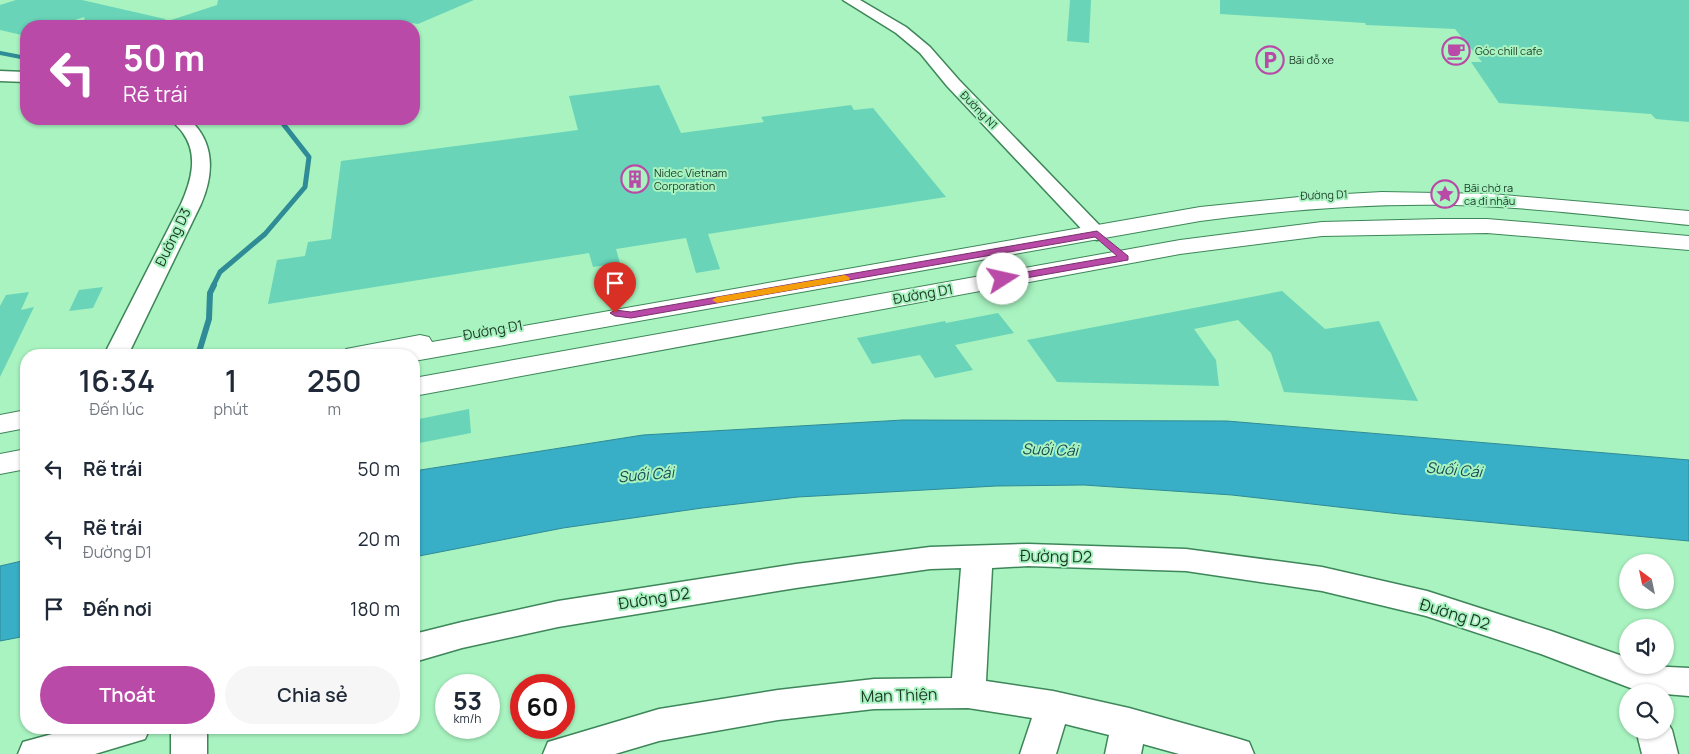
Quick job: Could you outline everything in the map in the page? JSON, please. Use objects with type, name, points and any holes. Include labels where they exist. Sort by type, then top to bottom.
[{"type":"main road","name":"Đường D1","points":[[420,352],[1097,234],[1200,214],[1257,206],[1351,200],[1490,200],[1689,218]]},
{"type":"main road","name":"Đường D1","points":[[420,386],[487,374],[526,375],[605,361],[625,357],[666,341],[1180,247],[1219,248],[1324,236],[1371,234],[1393,228],[1440,226],[1464,232],[1580,239],[1598,234],[1689,243]]},
{"type":"main road","points":[[1097,234],[1124,258]]},
{"type":"main road","points":[[700,303],[712,332]]},
{"type":"main road","name":"Đường D1","points":[[389,349],[600,312],[631,315]]},
{"type":"main road","points":[[0,424],[20,421]]},
{"type":"main road","points":[[0,464],[20,460]]},
{"type":"street","name":"Đường N1","points":[[850,0],[901,30],[925,50],[953,83],[1097,234]]},
{"type":"street","points":[[0,76],[20,77]]},
{"type":"street","name":"Đường D3","points":[[119,349],[180,226],[200,180],[201,150],[187,125]]},
{"type":"street","name":"Đường D2","points":[[420,646],[558,614],[796,576],[930,558],[1028,555],[1186,560],[1322,579],[1427,604],[1551,644],[1641,684]]},
{"type":"street","points":[[968,694],[977,557]]},
{"type":"street","name":"Đường D2","points":[[1658,684],[1689,682]]},
{"type":"street","name":"Man Thiện","points":[[561,754],[659,725],[778,705],[874,694],[968,694],[1053,706],[1126,739],[1236,754]]},
{"type":"street","points":[[1038,754],[1053,706]]},
{"type":"street","points":[[36,754],[110,734]]},
{"type":"street","points":[[188,734],[189,754]]},
{"type":"street","points":[[1656,739],[1660,754]]},
{"type":"water","name":"Suối Cái","points":[[903,420],[1227,421],[1689,460],[1689,541],[1400,514],[1232,495],[1084,485],[996,486],[798,497],[702,508],[563,528],[420,556],[420,470],[643,435]]},
{"type":"water","points":[[20,561],[20,637],[0,641],[0,566]]},
{"type":"building","points":[[16,0],[82,0],[165,20],[85,20],[84,17],[75,20],[20,20],[20,35],[0,30],[0,5]]},
{"type":"building","points":[[218,0],[474,0],[420,23],[420,20],[171,20],[217,5]]},
{"type":"building","points":[[1070,0],[1091,0],[1089,43],[1067,41]]},
{"type":"building","points":[[1220,0],[1689,0],[1689,122],[1656,119],[1651,114],[1499,103],[1471,62],[1482,62],[1455,29],[1366,25],[1365,23],[1220,14]]},
{"type":"building","name":"Nidec Vietnam Corporation","points":[[659,85],[681,133],[764,122],[761,117],[851,105],[854,110],[873,108],[946,197],[708,234],[720,269],[696,273],[686,238],[616,249],[620,263],[593,267],[589,253],[268,304],[277,260],[305,256],[308,242],[331,239],[341,161],[578,130],[569,96]]},
{"type":"building","points":[[103,287],[93,308],[69,311],[79,290]]},
{"type":"building","points":[[1282,291],[1325,329],[1379,321],[1418,401],[1284,392],[1271,353],[1238,320],[1194,329],[1216,360],[1219,386],[1057,382],[1027,340]]},
{"type":"building","points":[[29,292],[21,310],[34,307],[0,377],[0,306],[6,295]]},
{"type":"building","points":[[998,313],[1014,333],[955,345],[973,370],[935,378],[920,355],[872,364],[857,338],[945,321],[946,323]]},
{"type":"building","points":[[469,409],[471,433],[420,443],[420,419]]},
{"type":"waterway","points":[[0,53],[20,57]]},
{"type":"waterway","points":[[213,286],[220,272],[265,234],[305,187],[309,157],[284,125]]},
{"type":"waterway","points":[[200,349],[209,319],[210,293],[214,285]]},
{"type":"slow traffic","points":[[717,300],[845,278]]},
{"type":"place","name":"Góc chill cafe","points":[[1456,51]]},
{"type":"place","name":"Bãi đỗ xe","points":[[1270,60]]},
{"type":"place","name":"Nidec Vietnam Corporation","points":[[635,179]]},
{"type":"place","name":"Bãi chờ ra ca đi nhậu","points":[[1445,194]]},
{"type":"route","points":[[615,313],[631,315],[1097,234],[1124,258],[1003,279]]}]
